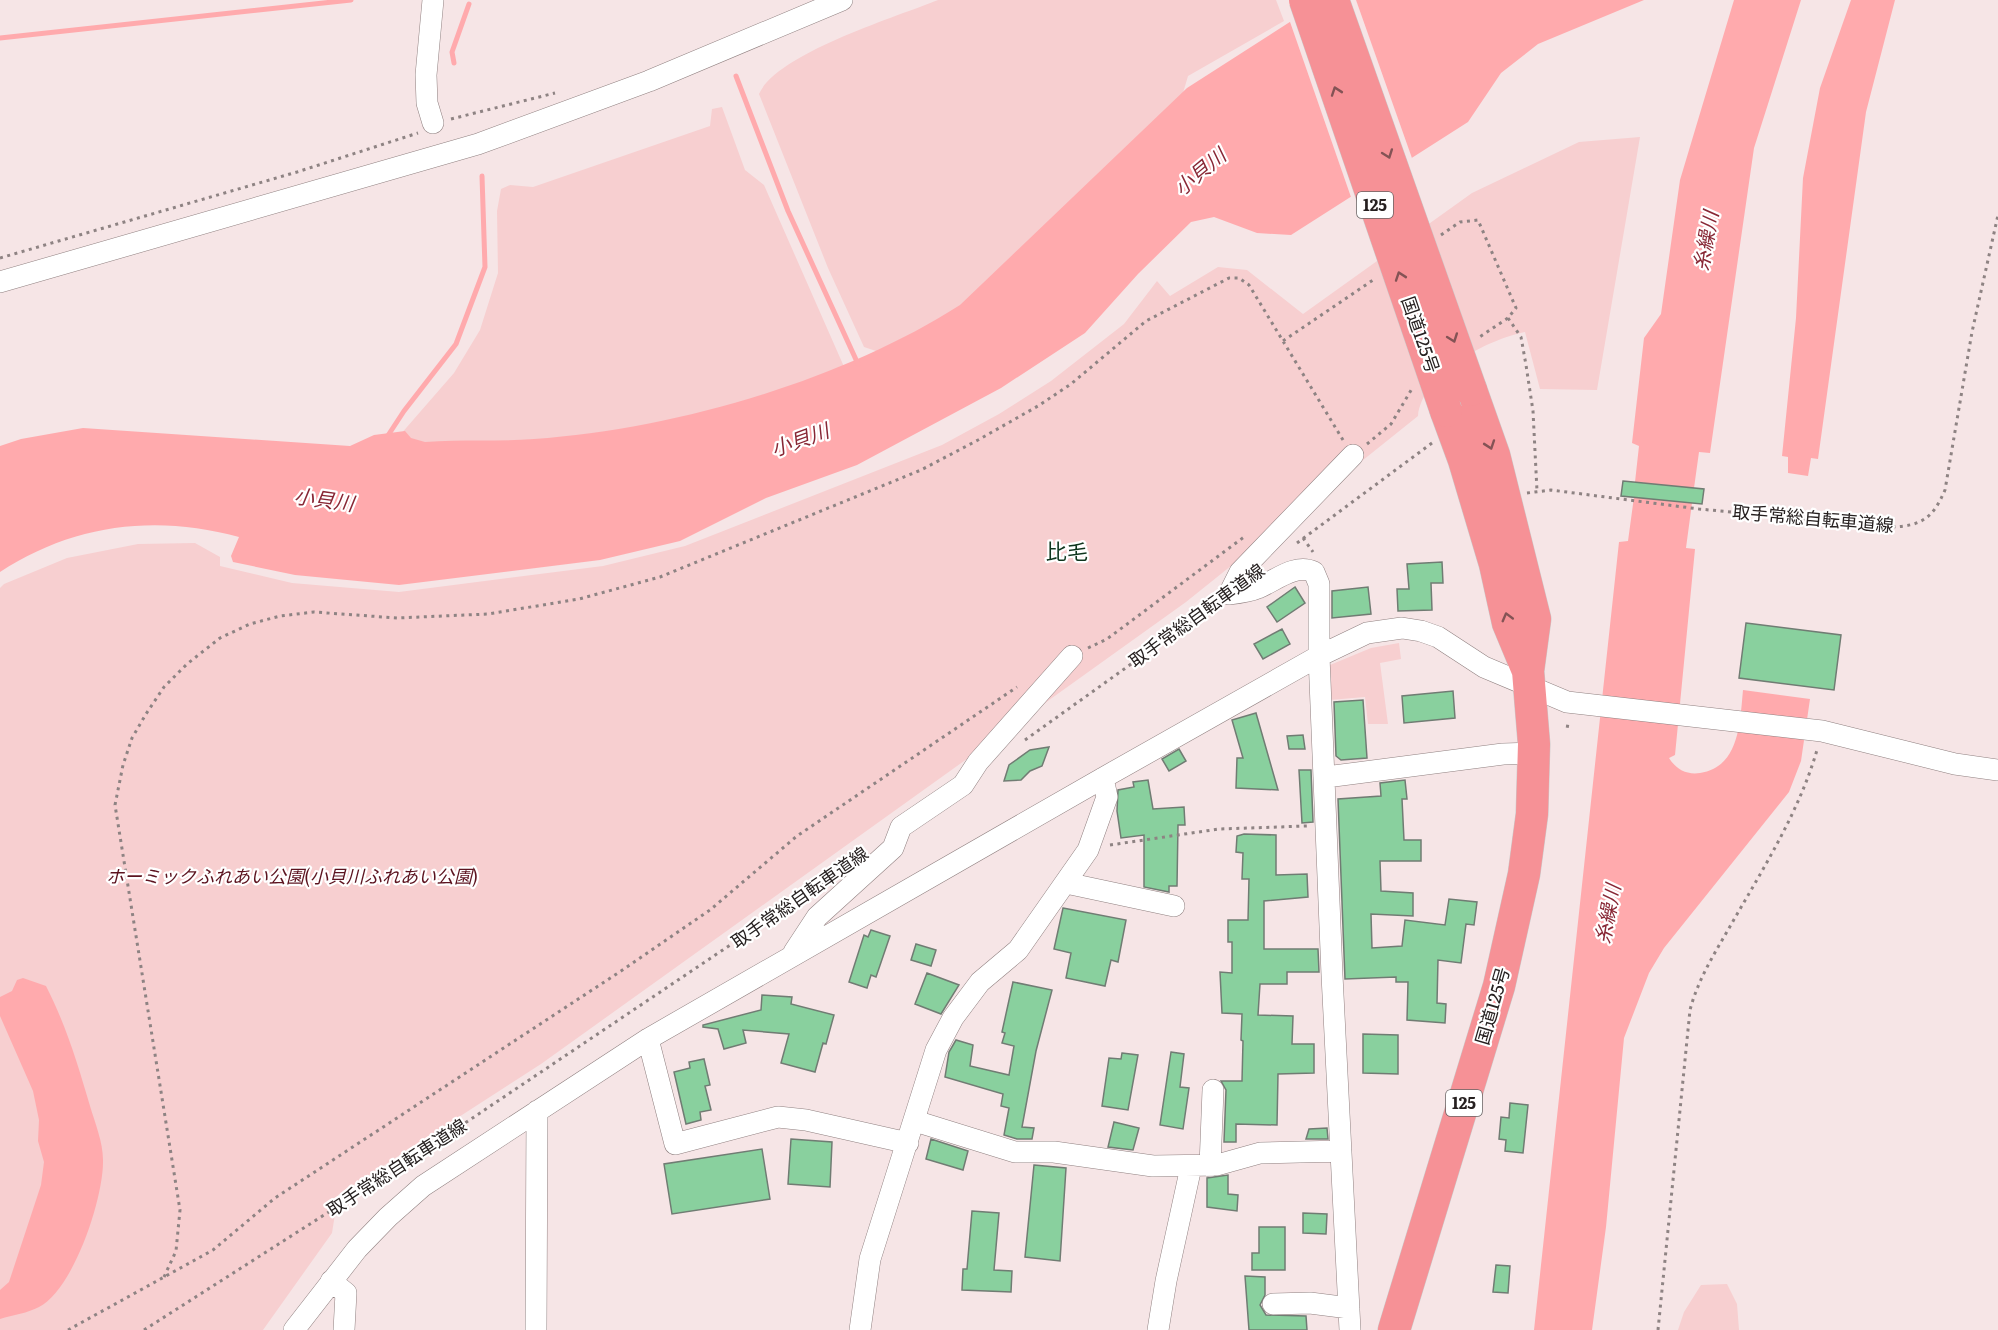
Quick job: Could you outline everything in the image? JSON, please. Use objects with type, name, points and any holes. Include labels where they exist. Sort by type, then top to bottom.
[{"type":"highway","name":"国道125号","points":[[1305,0],[1442,424],[1464,460],[1495,564],[1508,622],[1529,680]]},
{"type":"highway","name":"国道125号","points":[[1333,0],[1494,455],[1535,619],[1529,680],[1533,753],[1529,845],[1502,975],[1394,1330]]},
{"type":"street","points":[[433,0],[426,75],[427,103],[433,123]]},
{"type":"street","points":[[0,282],[478,144],[650,81],[842,0]]},
{"type":"street","points":[[1229,594],[1240,572],[1353,455]]},
{"type":"street","points":[[1229,594],[1257,589],[1287,573],[1302,569],[1314,572],[1319,584],[1319,656],[1350,1330]]},
{"type":"street","points":[[294,1330],[332,1281],[388,1217],[423,1186],[648,1039],[1102,778],[1319,656],[1367,633],[1402,628],[1438,637],[1484,667],[1529,680],[1575,702],[1817,730],[1947,762],[1998,770]]},
{"type":"street","points":[[792,955],[817,917],[893,848],[901,827],[963,785],[978,762],[1072,656]]},
{"type":"street","points":[[1326,777],[1503,754],[1533,753]]},
{"type":"street","points":[[860,1330],[870,1259],[936,1050],[953,1018],[980,982],[1018,950],[1088,850],[1107,797],[1102,778]]},
{"type":"street","points":[[1066,883],[1174,906]]},
{"type":"street","points":[[648,1039],[675,1144],[778,1117],[806,1119],[908,1143]]},
{"type":"street","points":[[1158,1330],[1166,1281],[1201,1166],[1213,1090]]},
{"type":"street","points":[[536,1330],[537,1112]]},
{"type":"street","points":[[915,1121],[1015,1152],[1054,1152],[1153,1166],[1201,1166],[1235,1162],[1260,1153],[1341,1151]]},
{"type":"street","points":[[332,1281],[346,1293],[344,1330]]},
{"type":"street","points":[[1273,1304],[1310,1303],[1349,1308]]},
{"type":"path","points":[[0,258],[297,172],[418,133],[433,123],[566,90]]},
{"type":"path","name":"取手常総自転車道線","points":[[1528,492],[1551,490],[1699,509],[1891,527],[1910,526],[1924,520],[1936,509],[1945,490],[1972,332],[1998,215]]},
{"type":"path","points":[[164,1277],[176,1251],[180,1210],[114,805],[132,738],[146,714],[164,687],[187,664],[220,638],[250,624],[280,616],[314,612],[397,618],[488,614],[579,599],[660,577],[921,470],[1038,406],[1071,384],[1146,321],[1229,278],[1239,278],[1249,285],[1353,455]]},
{"type":"path","points":[[1508,318],[1521,337],[1526,365],[1533,411],[1537,491]]},
{"type":"path","points":[[1294,545],[1442,424]]},
{"type":"path","points":[[1300,534],[1314,554]]},
{"type":"path","points":[[1072,656],[1107,639],[1246,536]]},
{"type":"path","name":"取手常総自転車道線","points":[[1020,744],[1229,594]]},
{"type":"path","points":[[68,1330],[213,1250],[275,1198],[639,959],[710,910],[797,836],[1018,686]]},
{"type":"path","points":[[1566,726],[1572,727]]},
{"type":"path","points":[[1658,1330],[1690,1010],[1695,992],[1714,954],[1790,821],[1808,783],[1817,730]]},
{"type":"path","points":[[1088,850],[1219,829],[1328,826]]},
{"type":"path","name":"取手常総自転車道線","points":[[144,1330],[407,1162],[828,879]]},
{"type":"green space","points":[[938,0],[1276,0],[1284,21],[1188,76],[1180,103],[960,312],[882,353],[864,347],[828,268],[759,94],[770,79],[812,51],[839,38]]},
{"type":"green space","points":[[722,107],[745,170],[764,185],[845,369],[784,391],[621,435],[411,446],[400,435],[454,373],[480,330],[498,273],[497,211],[501,189],[510,185],[533,187],[710,126],[712,109]]},
{"type":"green space","name":"ホーミックふれあい公園(小貝川ふれあい公園)","points":[[1640,137],[1597,390],[1540,389],[1525,332],[1493,342],[1459,361],[1431,386],[1422,401],[1418,416],[1186,602],[541,1064],[338,1195],[332,1233],[263,1330],[0,1330],[0,588],[4,584],[67,558],[138,544],[195,543],[220,557],[220,566],[292,583],[399,592],[603,566],[685,546],[942,445],[999,414],[1051,381],[1124,324],[1157,281],[1170,296],[1218,267],[1247,270],[1303,314],[1472,193],[1579,142]]},
{"type":"green space","points":[[1399,643],[1401,659],[1380,663],[1388,724],[1368,724],[1365,697],[1330,700],[1330,665],[1371,648]]},
{"type":"green space","points":[[1727,1284],[1737,1304],[1739,1330],[1678,1330],[1684,1312],[1701,1285]]},
{"type":"water","name":"小貝川","points":[[1324,0],[1644,0],[1538,44],[1501,73],[1468,122],[1291,235],[1257,233],[1214,217],[1191,222],[1138,274],[1085,333],[1001,388],[857,465],[766,498],[680,541],[600,560],[399,585],[295,575],[233,562],[231,556],[239,537],[177,526],[146,525],[86,534],[56,543],[0,572],[0,446],[21,439],[83,428],[350,446],[374,435],[405,431],[411,438],[425,442],[534,439],[643,425],[699,412],[755,397],[863,357],[960,305],[1187,88]]},
{"type":"water","name":"糸繰川","points":[[1734,0],[1801,0],[1754,148],[1710,453],[1699,452],[1694,488],[1635,482],[1639,446],[1632,443],[1644,338],[1661,314],[1680,180]]},
{"type":"water","points":[[1851,0],[1895,0],[1866,112],[1818,459],[1811,458],[1808,476],[1788,473],[1788,457],[1782,456],[1796,318],[1803,178],[1820,88]]},
{"type":"water","name":"糸繰川","points":[[1634,497],[1692,503],[1686,548],[1695,549],[1675,755],[1669,758],[1672,762],[1682,770],[1700,773],[1713,769],[1723,762],[1730,752],[1739,728],[1743,690],[1810,699],[1801,761],[1789,792],[1664,948],[1649,973],[1624,1038],[1606,1227],[1592,1330],[1534,1330],[1619,542],[1628,541]]},
{"type":"water","points":[[23,978],[46,986],[66,1030],[100,1139],[103,1153],[102,1176],[84,1241],[64,1282],[52,1297],[39,1307],[0,1319],[0,1290],[9,1282],[41,1185],[44,1162],[38,1141],[39,1120],[33,1091],[0,1016],[0,997],[12,991],[17,980]]},
{"type":"pier","points":[[1318,0],[1356,0],[1413,161],[1352,200],[1289,19]]},
{"type":"building","points":[[1623,481],[1704,489],[1702,504],[1621,496]]},
{"type":"building","points":[[1442,562],[1443,583],[1431,583],[1432,610],[1398,611],[1397,589],[1409,589],[1407,564]]},
{"type":"building","points":[[1295,587],[1305,603],[1277,622],[1267,607]]},
{"type":"building","points":[[1368,587],[1371,614],[1332,618],[1332,591]]},
{"type":"building","points":[[1746,623],[1841,635],[1834,690],[1739,678]]},
{"type":"building","points":[[1282,629],[1290,644],[1263,659],[1254,644]]},
{"type":"building","points":[[1453,691],[1455,718],[1404,723],[1402,696]]},
{"type":"building","points":[[1363,700],[1367,758],[1341,760],[1336,756],[1334,702]]},
{"type":"building","points":[[1256,713],[1278,790],[1236,788],[1237,758],[1243,758],[1232,720]]},
{"type":"building","points":[[1303,735],[1305,749],[1289,749],[1287,736]]},
{"type":"building","points":[[1049,747],[1042,766],[1030,771],[1021,780],[1004,781],[1009,765],[1030,750]]},
{"type":"building","points":[[1179,749],[1186,761],[1169,771],[1162,759]]},
{"type":"building","points":[[1299,770],[1311,770],[1313,822],[1302,823]]},
{"type":"building","points":[[1148,780],[1153,809],[1184,807],[1185,825],[1178,825],[1177,886],[1169,886],[1169,892],[1144,887],[1144,835],[1121,838],[1117,811],[1118,790],[1134,787],[1133,782]]},
{"type":"building","points":[[1405,780],[1407,799],[1402,799],[1404,840],[1421,840],[1421,861],[1380,861],[1381,891],[1413,893],[1413,916],[1371,914],[1372,948],[1402,946],[1405,920],[1445,925],[1449,899],[1477,902],[1474,925],[1466,924],[1461,963],[1438,960],[1437,1003],[1446,1004],[1445,1023],[1407,1020],[1408,982],[1396,982],[1396,977],[1345,979],[1338,799],[1381,796],[1380,783]]},
{"type":"building","points":[[1244,834],[1276,835],[1276,875],[1307,874],[1308,897],[1264,901],[1264,949],[1318,949],[1319,972],[1287,972],[1287,984],[1260,984],[1258,1015],[1293,1016],[1292,1044],[1314,1044],[1314,1073],[1278,1074],[1277,1125],[1236,1124],[1236,1142],[1224,1142],[1226,1090],[1221,1081],[1242,1081],[1243,1041],[1241,1040],[1242,1014],[1222,1013],[1220,972],[1232,973],[1232,942],[1228,942],[1228,920],[1248,920],[1249,879],[1242,879],[1243,853],[1236,852],[1237,836]]},
{"type":"building","points":[[1063,908],[1126,920],[1118,962],[1111,960],[1105,986],[1066,978],[1071,953],[1054,949]]},
{"type":"building","points":[[871,930],[890,936],[876,977],[871,975],[867,988],[849,982],[864,935],[868,937]]},
{"type":"building","points":[[916,944],[936,950],[931,966],[911,960]]},
{"type":"building","points":[[927,973],[959,985],[941,1014],[915,1004]]},
{"type":"building","points":[[1013,982],[1052,990],[1036,1051],[1022,1127],[1034,1128],[1032,1139],[1017,1139],[1004,1135],[1009,1108],[1001,1106],[1003,1094],[945,1077],[949,1052],[956,1040],[973,1045],[970,1066],[1009,1075],[1014,1046],[1002,1043],[1005,1033],[1002,1032]]},
{"type":"building","points":[[762,995],[792,997],[791,1004],[834,1015],[815,1072],[781,1063],[789,1034],[743,1030],[746,1043],[724,1049],[718,1029],[703,1027],[703,1025],[761,1010]]},
{"type":"building","points":[[1363,1034],[1398,1035],[1398,1074],[1363,1073]]},
{"type":"building","points":[[1171,1052],[1184,1054],[1180,1087],[1189,1088],[1183,1129],[1160,1125]]},
{"type":"building","points":[[1122,1053],[1138,1055],[1128,1110],[1102,1106],[1109,1058],[1121,1059]]},
{"type":"building","points":[[704,1059],[710,1085],[705,1086],[711,1110],[700,1112],[701,1120],[686,1124],[674,1072],[690,1068],[689,1062]]},
{"type":"building","points":[[1510,1103],[1528,1105],[1523,1153],[1505,1151],[1506,1140],[1499,1139],[1501,1117],[1509,1118]]},
{"type":"building","points":[[1114,1122],[1139,1128],[1133,1150],[1108,1147]]},
{"type":"building","points":[[1327,1128],[1328,1139],[1306,1139],[1309,1129]]},
{"type":"building","points":[[791,1139],[832,1142],[830,1187],[788,1184]]},
{"type":"building","points":[[931,1139],[968,1151],[963,1170],[926,1159]]},
{"type":"building","points":[[762,1149],[770,1199],[672,1214],[664,1164]]},
{"type":"building","points":[[1034,1165],[1066,1168],[1060,1261],[1025,1257]]},
{"type":"building","points":[[1228,1175],[1228,1194],[1238,1195],[1237,1211],[1207,1207],[1207,1178]]},
{"type":"building","points":[[972,1211],[999,1213],[994,1270],[1012,1271],[1011,1292],[962,1290],[963,1269],[967,1269]]},
{"type":"building","points":[[1303,1213],[1327,1214],[1326,1234],[1303,1233]]},
{"type":"building","points":[[1259,1227],[1285,1227],[1285,1270],[1252,1270],[1252,1253],[1259,1253]]},
{"type":"building","points":[[1496,1265],[1510,1266],[1508,1293],[1493,1292]]},
{"type":"building","points":[[1245,1276],[1265,1277],[1265,1295],[1260,1305],[1266,1315],[1306,1316],[1307,1330],[1249,1330]]},
{"type":"waterway","points":[[0,38],[351,0]]},
{"type":"waterway","points":[[454,63],[452,52],[469,4]]},
{"type":"waterway","points":[[736,76],[788,211],[858,364]]},
{"type":"waterway","points":[[387,437],[404,411],[456,344],[485,267],[482,176]]},
{"type":"district","name":"比毛","points":[[1067,552]]}]
